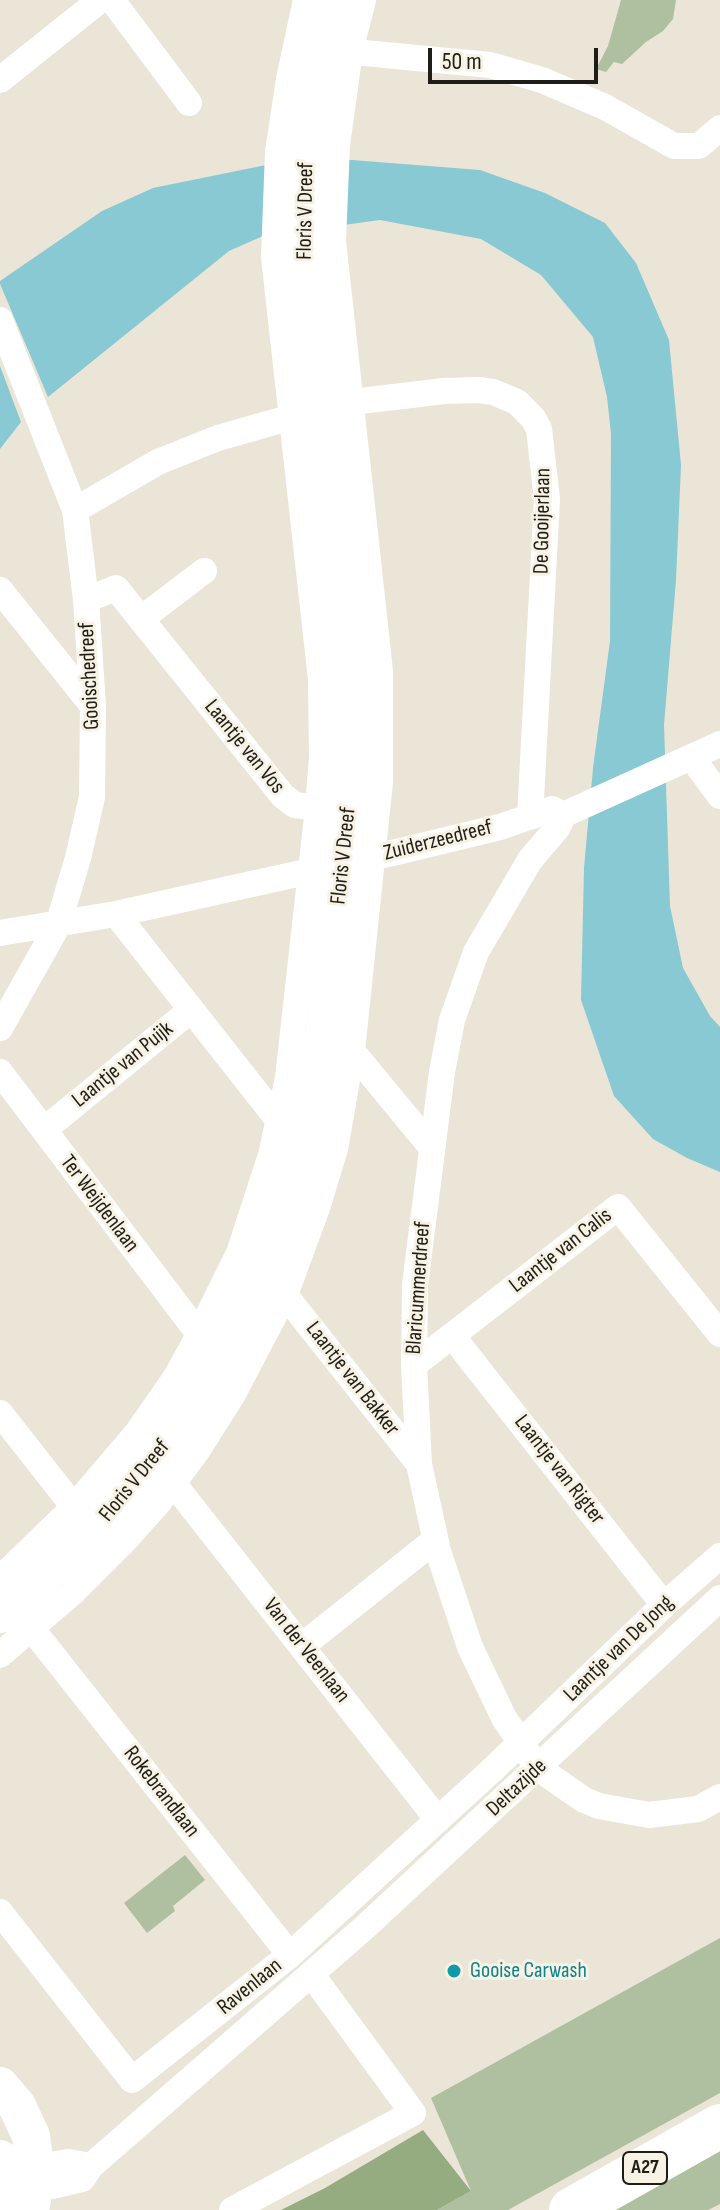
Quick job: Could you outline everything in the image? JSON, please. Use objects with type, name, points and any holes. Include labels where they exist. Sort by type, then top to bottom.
[{"type":"highway","name":"A27","points":[[571,2210],[720,2126]]},
{"type":"street","points":[[0,80],[100,0]]},
{"type":"street","points":[[112,0],[189,103]]},
{"type":"street","name":"Floris V Dreef","points":[[306,0],[289,79],[308,148]]},
{"type":"street","name":"Floris V Dreef","points":[[334,0],[336,50]]},
{"type":"street","name":"Floris V Dreef","points":[[318,808],[322,757],[321,679],[292,417],[303,248],[303,196],[308,148],[336,50],[363,0]]},
{"type":"street","points":[[336,50],[490,65],[542,80],[605,107],[674,146],[699,146],[720,128]]},
{"type":"street","name":"Floris V Dreef","points":[[0,1579],[109,1468],[176,1377],[214,1307],[246,1235],[264,1182],[293,1049],[342,864],[380,782],[380,671],[352,402],[303,248]]},
{"type":"street","name":"Floris V Dreef","points":[[0,1655],[16,1622],[157,1457],[206,1383],[248,1305],[284,1215],[307,1137],[325,1035],[353,760],[351,686],[303,248]]},
{"type":"street","name":"Gooischedreef","points":[[0,320],[75,510],[86,600],[93,706],[92,797],[78,858],[58,925],[0,1028]]},
{"type":"street","name":"De Gooijerlaan","points":[[352,402],[444,391],[493,392],[517,402],[539,429],[547,499],[530,817]]},
{"type":"street","points":[[75,510],[158,462],[218,438],[292,417]]},
{"type":"street","points":[[141,619],[204,571]]},
{"type":"street","name":"Laantje van Vos","points":[[86,600],[116,588],[283,796],[295,805],[318,808]]},
{"type":"street","points":[[0,590],[93,706]]},
{"type":"street","name":"Zuiderzeedreef","points":[[0,932],[116,914],[342,864],[500,827],[552,809],[570,814],[720,744]]},
{"type":"street","points":[[682,762],[720,796]]},
{"type":"street","points":[[318,808],[342,864]]},
{"type":"street","name":"Blaricummerdreef","points":[[570,814],[530,860],[476,952],[466,974],[447,1042],[415,1285],[414,1365],[419,1464],[435,1540],[470,1647],[504,1718],[538,1768],[584,1800],[599,1806],[649,1815],[698,1809],[720,1797]]},
{"type":"street","name":"Floris V Dreef","points":[[16,1622],[125,1540],[173,1483],[233,1394],[285,1295],[335,1149],[352,1051],[342,864]]},
{"type":"street","name":"Laantje van Puijk","points":[[116,914],[279,1121]]},
{"type":"street","name":"Laantje van Puijk","points":[[56,1120],[191,1010]]},
{"type":"street","points":[[352,1051],[432,1148]]},
{"type":"street","name":"Ter Weijdenlaan","points":[[0,1072],[199,1334]]},
{"type":"street","name":"Laantje van Calis","points":[[414,1365],[618,1207],[720,1334]]},
{"type":"street","name":"Laantje van Bakker","points":[[285,1295],[419,1464]]},
{"type":"street","name":"Laantje van Rigter","points":[[453,1337],[664,1605]]},
{"type":"street","points":[[0,1413],[74,1507]]},
{"type":"street","name":"Van der Veenlaan","points":[[173,1483],[438,1820]]},
{"type":"street","points":[[302,1646],[435,1540]]},
{"type":"street","name":"Laantje van De Jong","points":[[520,1744],[664,1605],[720,1556]]},
{"type":"street","name":"Deltazijde","points":[[17,2182],[52,2186],[82,2179],[91,2166],[312,1975],[720,1598]]},
{"type":"street","name":"Rokebrandlaan","points":[[16,1622],[290,1955]]},
{"type":"street","name":"Ravenlaan","points":[[0,1912],[132,2080],[290,1955],[520,1744]]},
{"type":"street","points":[[232,2210],[413,2113],[312,1975]]},
{"type":"street","points":[[0,2086],[17,2106],[31,2136],[17,2182]]},
{"type":"green space","points":[[621,0],[676,0],[673,19],[663,31],[622,64],[614,62],[606,72],[596,69],[608,46]]},
{"type":"green space","points":[[185,1855],[205,1880],[173,1906],[175,1911],[147,1933],[124,1903]]},
{"type":"green space","points":[[720,1938],[720,2093],[508,2210],[437,2210],[471,2191],[431,2098]]},
{"type":"green space","points":[[423,2130],[471,2191],[437,2210],[281,2210],[325,2188]]},
{"type":"green space","points":[[720,2147],[720,2204],[708,2210],[608,2210]]},
{"type":"water","points":[[352,160],[480,170],[545,193],[605,223],[636,263],[669,340],[681,465],[676,580],[664,725],[670,906],[683,968],[710,1016],[720,1027],[720,1172],[653,1139],[614,1096],[581,1000],[584,868],[593,768],[610,641],[611,434],[607,397],[593,337],[541,275],[481,239],[380,220],[263,236],[229,251],[48,397],[0,284],[0,281],[102,211],[153,188],[266,165]]},
{"type":"water","points":[[0,366],[21,422],[0,449]]},
{"type":"place","name":"Gooise Carwash","points":[[454,1971]]}]
